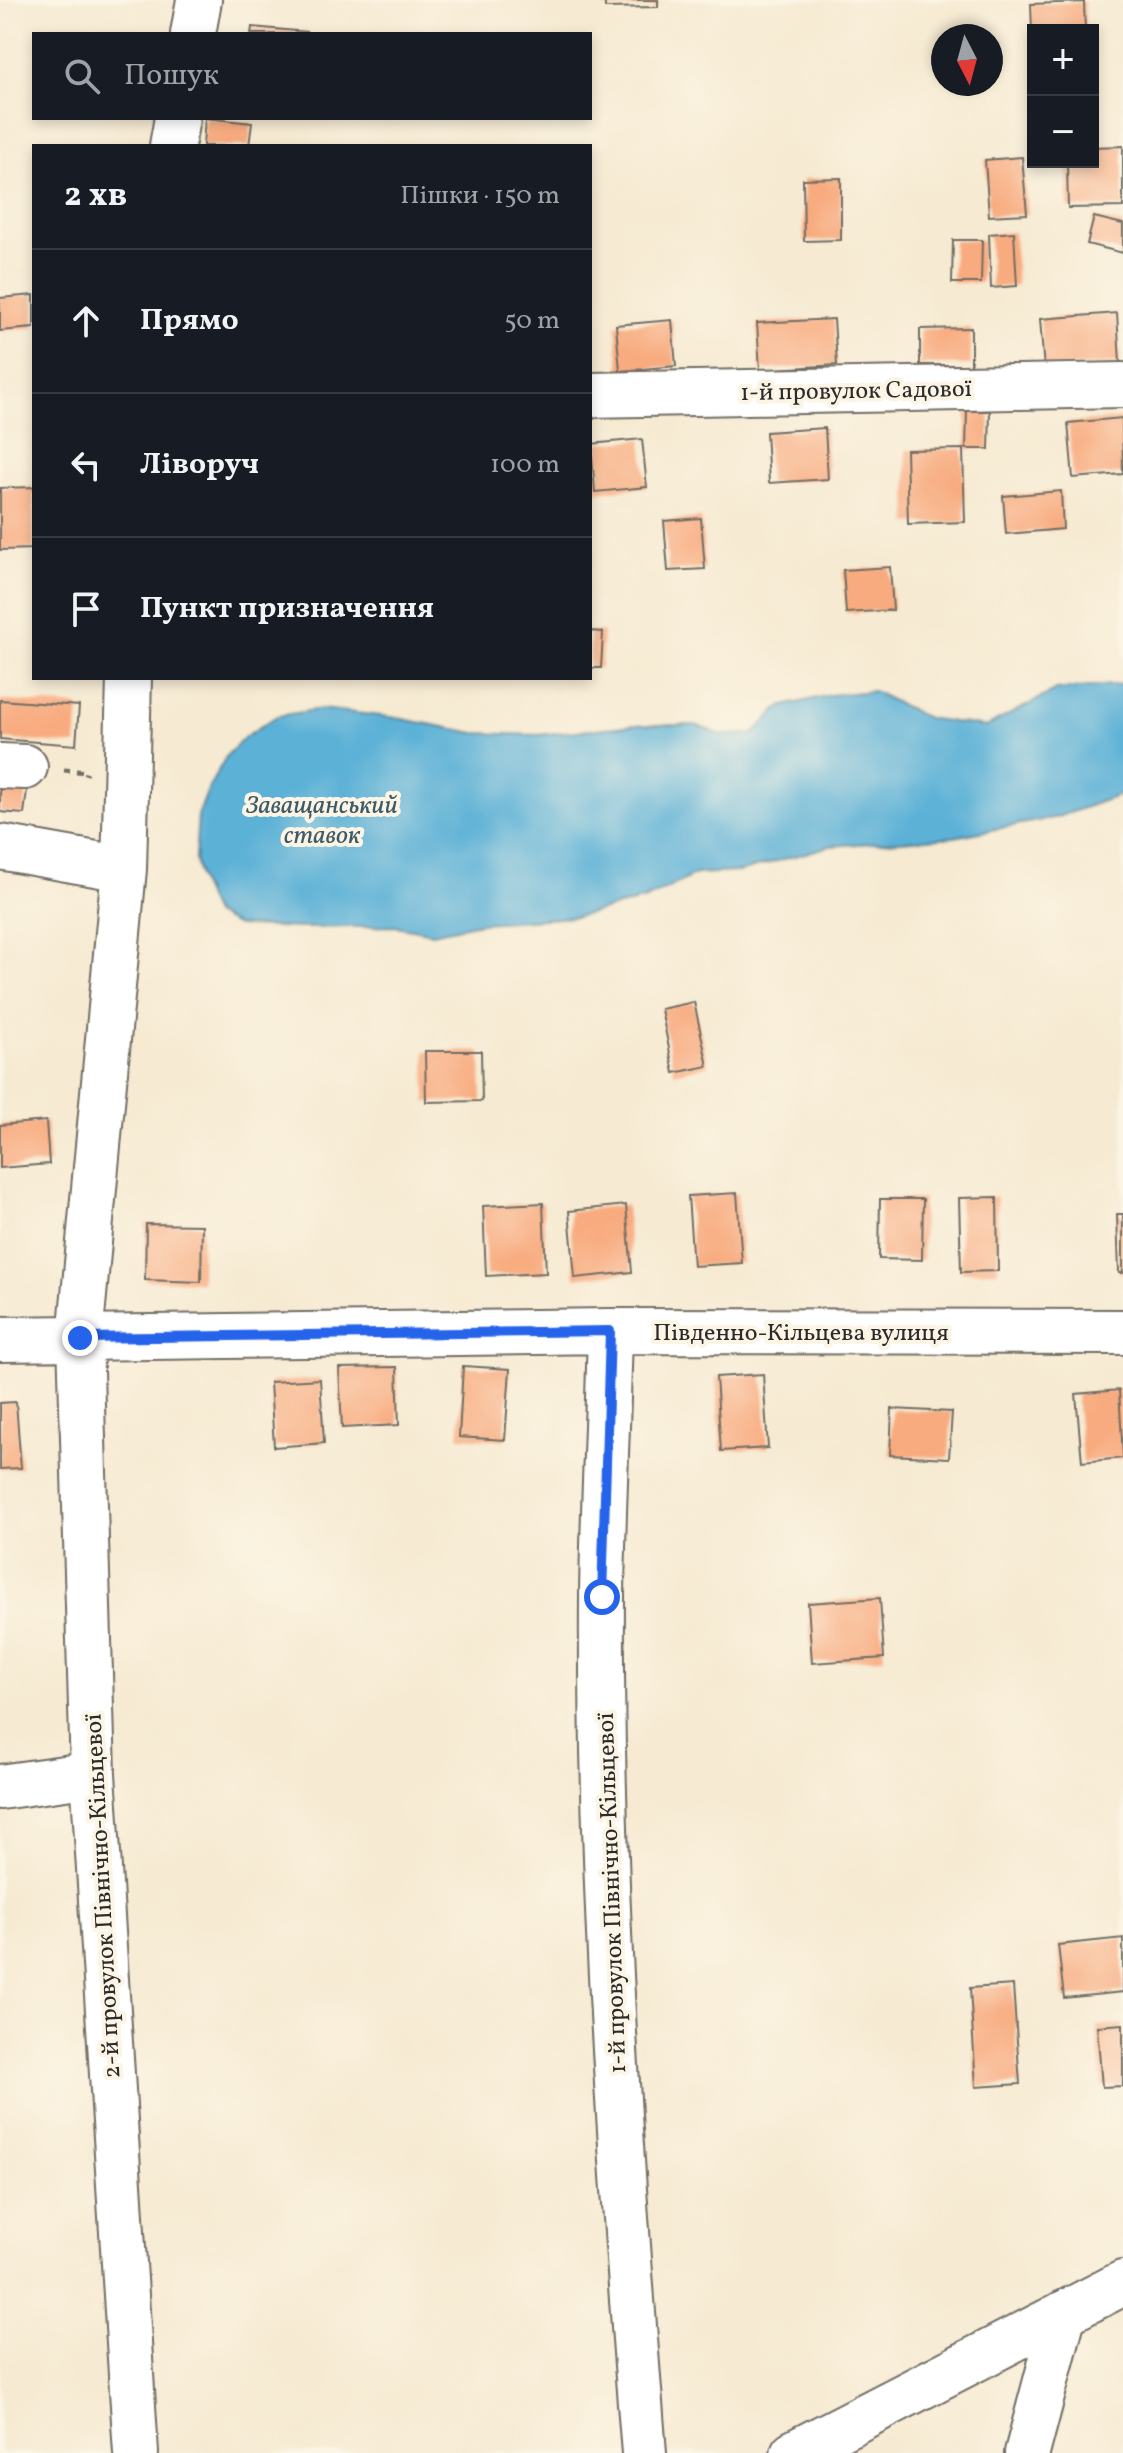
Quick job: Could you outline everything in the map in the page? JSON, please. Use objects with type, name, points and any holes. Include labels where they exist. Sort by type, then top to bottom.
[{"type":"street","points":[[193,32],[199,0]]},
{"type":"street","points":[[172,144],[177,120]]},
{"type":"street","name":"1-й провулок Садової","points":[[592,395],[1123,385]]},
{"type":"street","name":"2-й провулок Північно-Кільцевої","points":[[129,680],[124,869],[80,1338],[93,1774],[136,2453]]},
{"type":"street","points":[[0,847],[124,869]]},
{"type":"street","name":"Південно-Кільцева вулиця","points":[[0,1339],[610,1331],[1123,1332]]},
{"type":"street","name":"1-й провулок Північно-Кільцевої","points":[[610,1331],[602,1597],[606,1866],[624,2208],[644,2453]]},
{"type":"street","points":[[0,1787],[93,1774]]},
{"type":"street","points":[[793,2453],[1123,2283]]},
{"type":"street","points":[[1027,2453],[1064,2313]]},
{"type":"path","points":[[12,766],[87,772],[86,786]]},
{"type":"water","name":"Заващанський ставок","points":[[1123,684],[1123,794],[1058,817],[954,837],[830,846],[739,872],[696,874],[646,899],[576,917],[480,923],[432,933],[396,926],[237,926],[214,914],[201,885],[195,860],[198,816],[209,787],[227,755],[246,736],[277,716],[322,709],[397,718],[475,733],[537,735],[635,725],[696,725],[721,735],[753,734],[780,707],[830,695],[873,691],[927,718],[986,727],[1056,690]]},
{"type":"building","points":[[605,0],[658,0],[658,7],[605,8]]},
{"type":"building","points":[[1084,2],[1085,24],[1032,24],[1031,4]]},
{"type":"building","points":[[252,27],[307,32],[251,32]]},
{"type":"building","points":[[205,120],[252,123],[249,144],[203,144]]},
{"type":"building","points":[[1123,146],[1123,207],[1068,208],[1067,168],[1099,168],[1099,147]]},
{"type":"building","points":[[1022,157],[1027,214],[989,216],[985,160]]},
{"type":"building","points":[[841,178],[841,240],[804,241],[803,179]]},
{"type":"building","points":[[1094,217],[1123,224],[1123,253],[1087,244]]},
{"type":"building","points":[[1014,232],[1017,286],[991,288],[989,234]]},
{"type":"building","points":[[953,240],[982,240],[981,283],[952,283]]},
{"type":"building","points":[[32,295],[32,328],[0,331],[0,298]]},
{"type":"building","points":[[1117,313],[1120,363],[1044,369],[1040,319]]},
{"type":"building","points":[[834,319],[837,365],[760,370],[757,323]]},
{"type":"building","points":[[672,320],[676,366],[620,371],[616,325]]},
{"type":"building","points":[[971,328],[971,365],[920,365],[920,329]]},
{"type":"building","points":[[967,411],[990,411],[989,449],[966,449]]},
{"type":"building","points":[[1122,418],[1123,474],[1073,478],[1068,423]]},
{"type":"building","points":[[825,428],[828,479],[769,483],[766,432]]},
{"type":"building","points":[[642,439],[647,487],[595,492],[592,444]]},
{"type":"building","points":[[963,449],[965,522],[908,524],[906,450]]},
{"type":"building","points":[[32,487],[32,549],[0,550],[0,488]]},
{"type":"building","points":[[1061,491],[1063,529],[1006,534],[1003,496]]},
{"type":"building","points":[[701,518],[705,569],[668,571],[664,521]]},
{"type":"building","points":[[890,567],[893,610],[846,613],[843,570]]},
{"type":"building","points":[[592,631],[603,632],[601,668],[592,668]]},
{"type":"building","points":[[0,700],[79,706],[76,745],[0,739]]},
{"type":"building","points":[[0,779],[28,782],[24,814],[0,812]]},
{"type":"building","points":[[694,1002],[708,1066],[674,1073],[661,1009]]},
{"type":"building","points":[[425,1051],[481,1051],[482,1101],[426,1102]]},
{"type":"building","points":[[46,1121],[49,1164],[0,1168],[0,1125]]},
{"type":"building","points":[[737,1193],[742,1263],[693,1266],[688,1196]]},
{"type":"building","points":[[997,1197],[998,1271],[961,1272],[959,1198]]},
{"type":"building","points":[[880,1199],[923,1199],[922,1260],[879,1259]]},
{"type":"building","points":[[543,1203],[546,1273],[486,1276],[483,1206]]},
{"type":"building","points":[[626,1205],[632,1272],[575,1278],[569,1211]]},
{"type":"building","points":[[1117,1214],[1123,1214],[1123,1273],[1119,1273]]},
{"type":"building","points":[[146,1224],[202,1225],[201,1282],[145,1280]]},
{"type":"building","points":[[463,1366],[510,1369],[505,1440],[459,1437]]},
{"type":"building","points":[[397,1367],[399,1425],[342,1428],[339,1368]]},
{"type":"building","points":[[763,1374],[768,1448],[721,1451],[716,1377]]},
{"type":"building","points":[[320,1379],[324,1443],[274,1447],[270,1382]]},
{"type":"building","points":[[1119,1390],[1123,1458],[1082,1462],[1076,1394]]},
{"type":"building","points":[[16,1402],[21,1468],[0,1469],[0,1403]]},
{"type":"building","points":[[892,1409],[952,1412],[949,1458],[890,1455]]},
{"type":"building","points":[[880,1598],[884,1658],[812,1663],[808,1603]]},
{"type":"building","points":[[1123,1938],[1123,1992],[1064,1998],[1058,1945]]},
{"type":"building","points":[[1013,1985],[1020,2084],[976,2087],[970,1988]]},
{"type":"building","points":[[1123,2024],[1123,2086],[1102,2087],[1097,2026]]},
{"type":"route","points":[[80,1338],[610,1331],[602,1597]]}]
